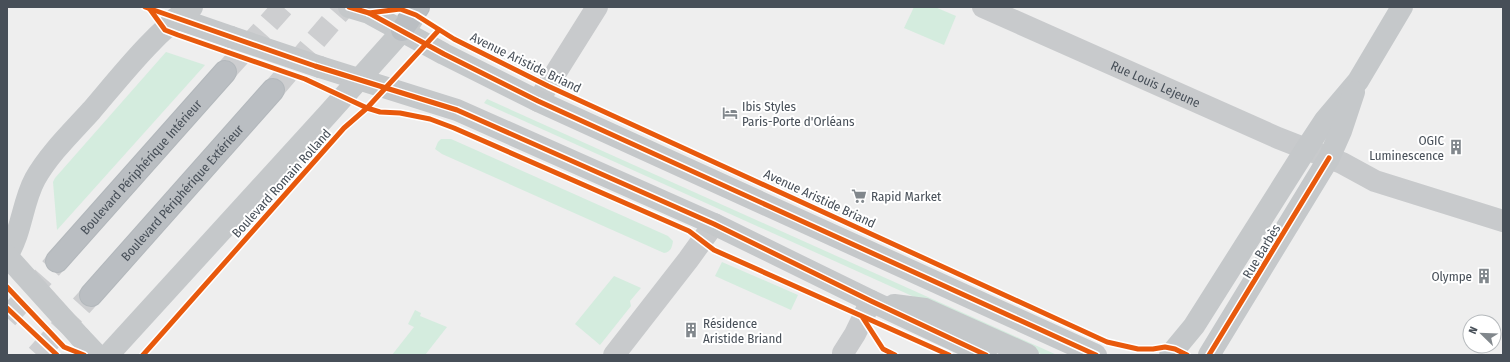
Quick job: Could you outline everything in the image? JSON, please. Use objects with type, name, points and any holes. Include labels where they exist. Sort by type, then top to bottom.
[{"type":"highway","points":[[402,30],[418,7]]},
{"type":"highway","name":"Boulevard Périphérique Intérieur","points":[[57,261],[225,72]]},
{"type":"highway","name":"Boulevard Périphérique Extérieur","points":[[91,295],[273,90]]},
{"type":"main road","name":"Boulevard Romain Rolland","points":[[108,355],[424,7]]},
{"type":"main road","name":"Rue Barbès","points":[[1170,355],[1194,326],[1325,120],[1358,81],[1402,7]]},
{"type":"main road","points":[[359,10],[402,30],[444,54],[538,101],[1096,355]]},
{"type":"main road","points":[[97,355],[7,256],[17,237],[34,180],[50,157],[153,41],[184,12],[231,37],[457,110],[714,224],[986,355]]},
{"type":"main road","name":"Rue Barbès","points":[[1210,355],[1329,158],[1341,130],[1358,81]]},
{"type":"main road","points":[[872,301],[925,309],[1028,355]]},
{"type":"street","points":[[538,101],[597,7]]},
{"type":"street","name":"Rue Louis Lejeune","points":[[983,7],[1278,138],[1342,163],[1375,180],[1503,220]]},
{"type":"street","points":[[614,355],[714,224]]},
{"type":"street","points":[[843,353],[855,334],[872,301]]},
{"type":"green space","points":[[914,7],[935,7],[956,16],[944,45],[904,28]]},
{"type":"green space","points":[[166,52],[205,65],[57,230],[53,182],[55,178]]},
{"type":"green space","points":[[487,99],[1057,355],[1043,355],[484,103]]},
{"type":"green space","points":[[441,139],[451,139],[668,236],[673,241],[672,247],[668,252],[664,253],[442,154],[435,149]]},
{"type":"green space","points":[[722,262],[798,295],[791,310],[715,276]]},
{"type":"green space","points":[[614,276],[641,288],[630,301],[631,306],[600,345],[575,324]]},
{"type":"green space","points":[[415,310],[421,313],[420,316],[447,327],[425,355],[392,355],[414,327],[408,324]]},
{"type":"tunnel","points":[[225,72],[283,7]]},
{"type":"tunnel","points":[[273,90],[344,7]]},
{"type":"tunnel","points":[[7,318],[57,261]]},
{"type":"tunnel","points":[[37,355],[91,295]]},
{"type":"cycle path","points":[[145,7],[315,66],[457,110],[714,224],[871,301],[986,355]]},
{"type":"cycle path","points":[[349,7],[369,13],[444,54],[538,101],[1096,355]]},
{"type":"cycle path","points":[[149,8],[165,30],[305,79],[367,108],[380,112],[400,113],[430,119],[454,128],[689,231],[714,250],[949,355]]},
{"type":"cycle path","name":"Avenue Aristide Briand","points":[[369,13],[400,9],[416,15],[454,39],[548,86],[1107,342],[1138,349],[1165,347],[1175,349],[1187,355]]},
{"type":"cycle path","points":[[143,355],[344,128],[367,108],[439,30]]},
{"type":"cycle path","points":[[1209,355],[1329,158]]},
{"type":"cycle path","points":[[7,287],[64,347],[84,355]]},
{"type":"cycle path","points":[[7,308],[57,355]]},
{"type":"cycle path","points":[[863,318],[883,349],[895,355]]},
{"type":"place","name":"Ibis Styles Paris-Porte d'Orléans","points":[[730,113]]},
{"type":"place","name":"OGIC Luminescence","points":[[1456,147]]},
{"type":"place","name":"Rapid Market","points":[[859,196]]},
{"type":"place","name":"Olympe","points":[[1484,276]]},
{"type":"place","name":"Résidence Aristide Briand","points":[[691,330]]}]
